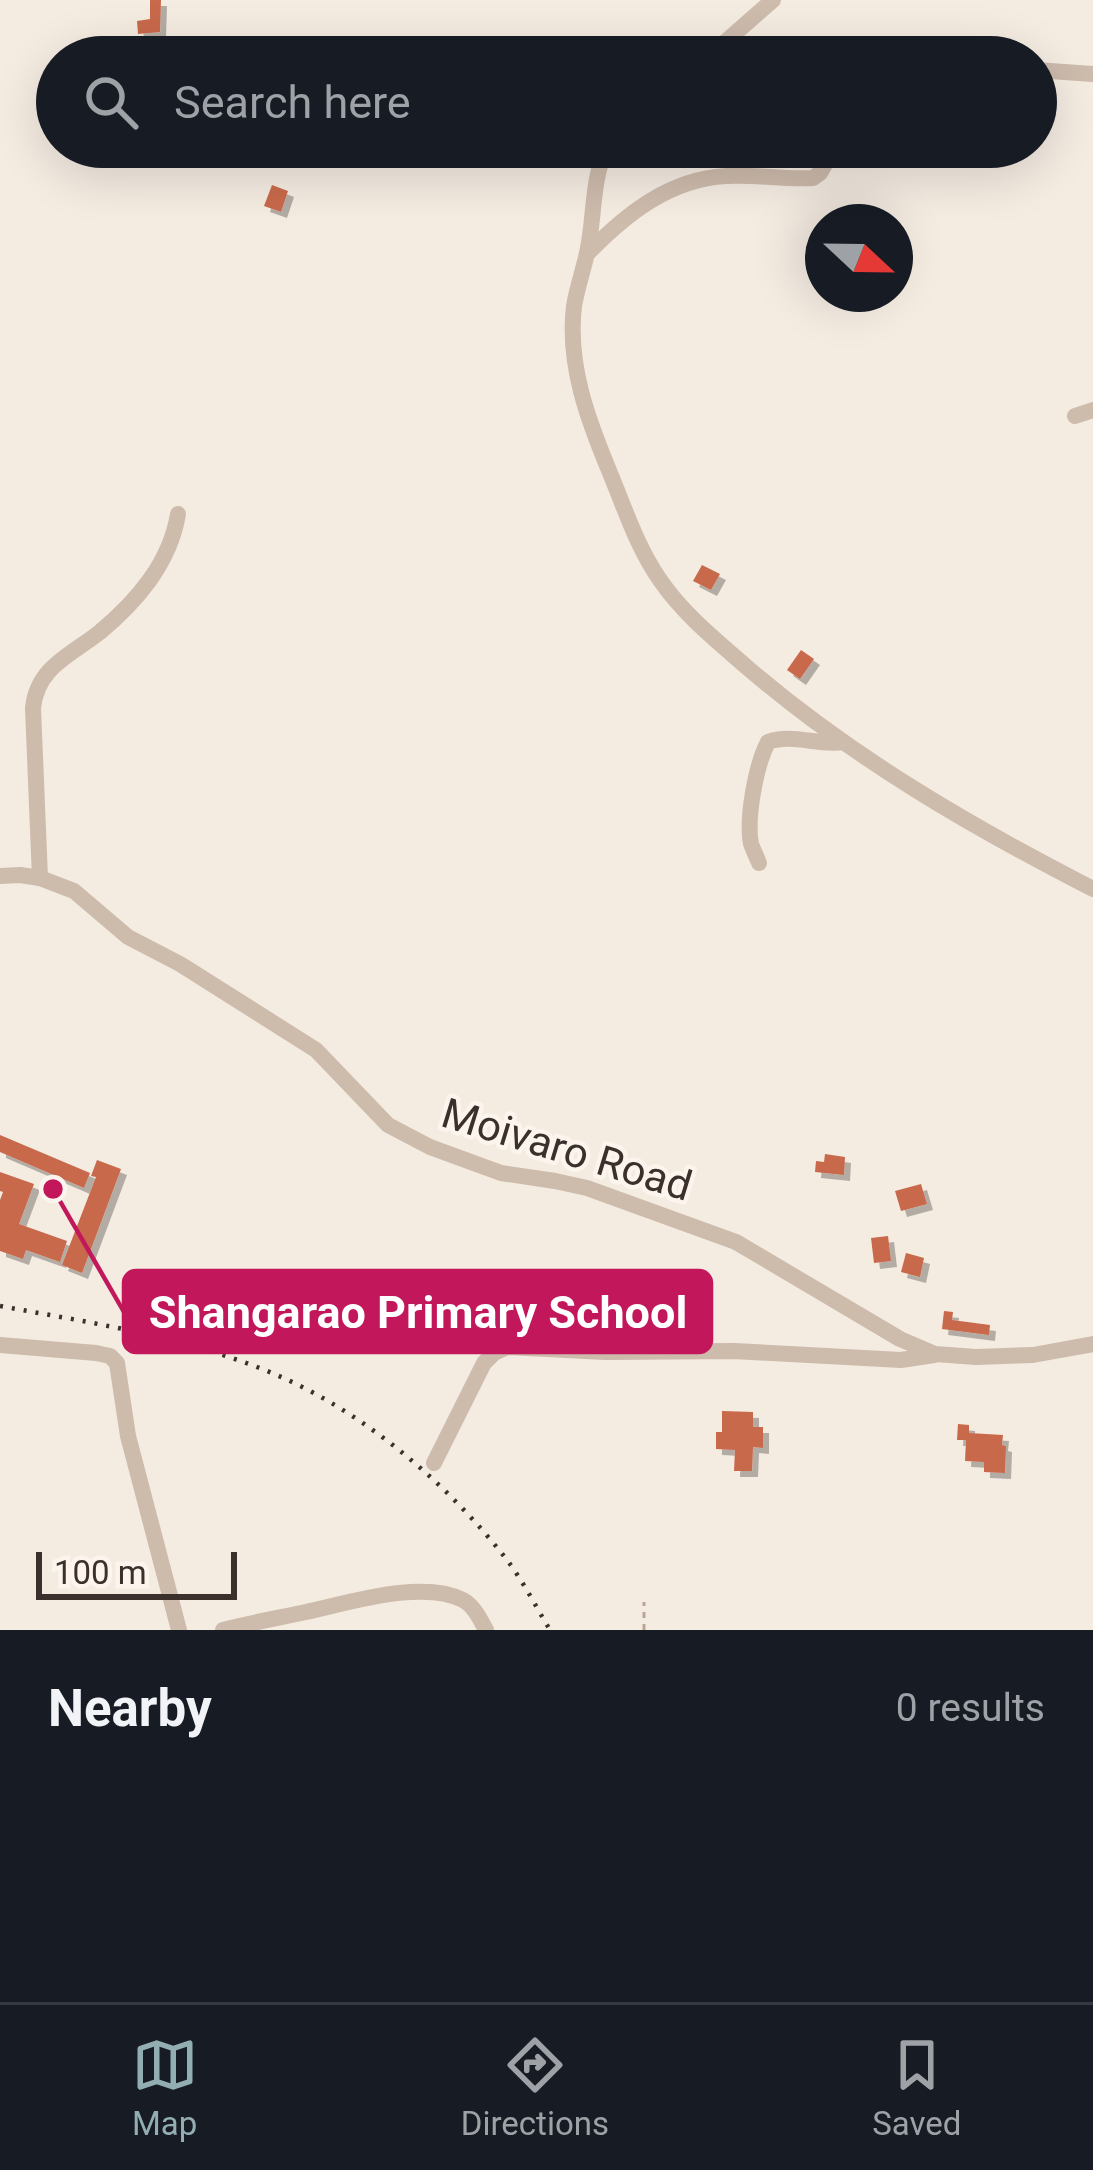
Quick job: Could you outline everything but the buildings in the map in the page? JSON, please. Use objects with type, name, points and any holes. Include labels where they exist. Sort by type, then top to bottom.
[{"type":"street","points":[[732,36],[773,0]]},
{"type":"street","points":[[1057,71],[1093,74]]},
{"type":"street","points":[[600,168],[574,303],[573,357],[592,431],[643,554],[697,625],[781,696],[965,820],[1093,890]]},
{"type":"street","points":[[587,254],[621,221],[672,189],[728,176],[813,178],[823,168]]},
{"type":"street","points":[[40,878],[33,708],[37,686],[44,674],[100,631],[144,588],[172,543],[178,514]]},
{"type":"street","points":[[760,863],[751,844],[752,815],[758,769],[768,742],[780,738],[844,742]]},
{"type":"street","name":"Moivaro Road","points":[[0,876],[40,878],[74,891],[116,929],[305,1042],[388,1124],[430,1148],[501,1173],[587,1188],[736,1241],[900,1340],[935,1354],[1033,1355],[1093,1344]]},
{"type":"street","points":[[0,1345],[96,1353],[117,1363],[128,1436],[178,1630]]},
{"type":"street","points":[[434,1463],[484,1364],[507,1347],[901,1360],[935,1354]]},
{"type":"street","points":[[223,1630],[370,1597],[412,1593],[460,1598],[486,1630]]},
{"type":"path","points":[[644,1601],[644,1630]]},
{"type":"railway","points":[[0,1306],[194,1346],[257,1367],[328,1401],[395,1447],[455,1500],[507,1560],[550,1630]]},
{"type":"place","name":"Shangarao Primary School","points":[[53,1189]]}]
